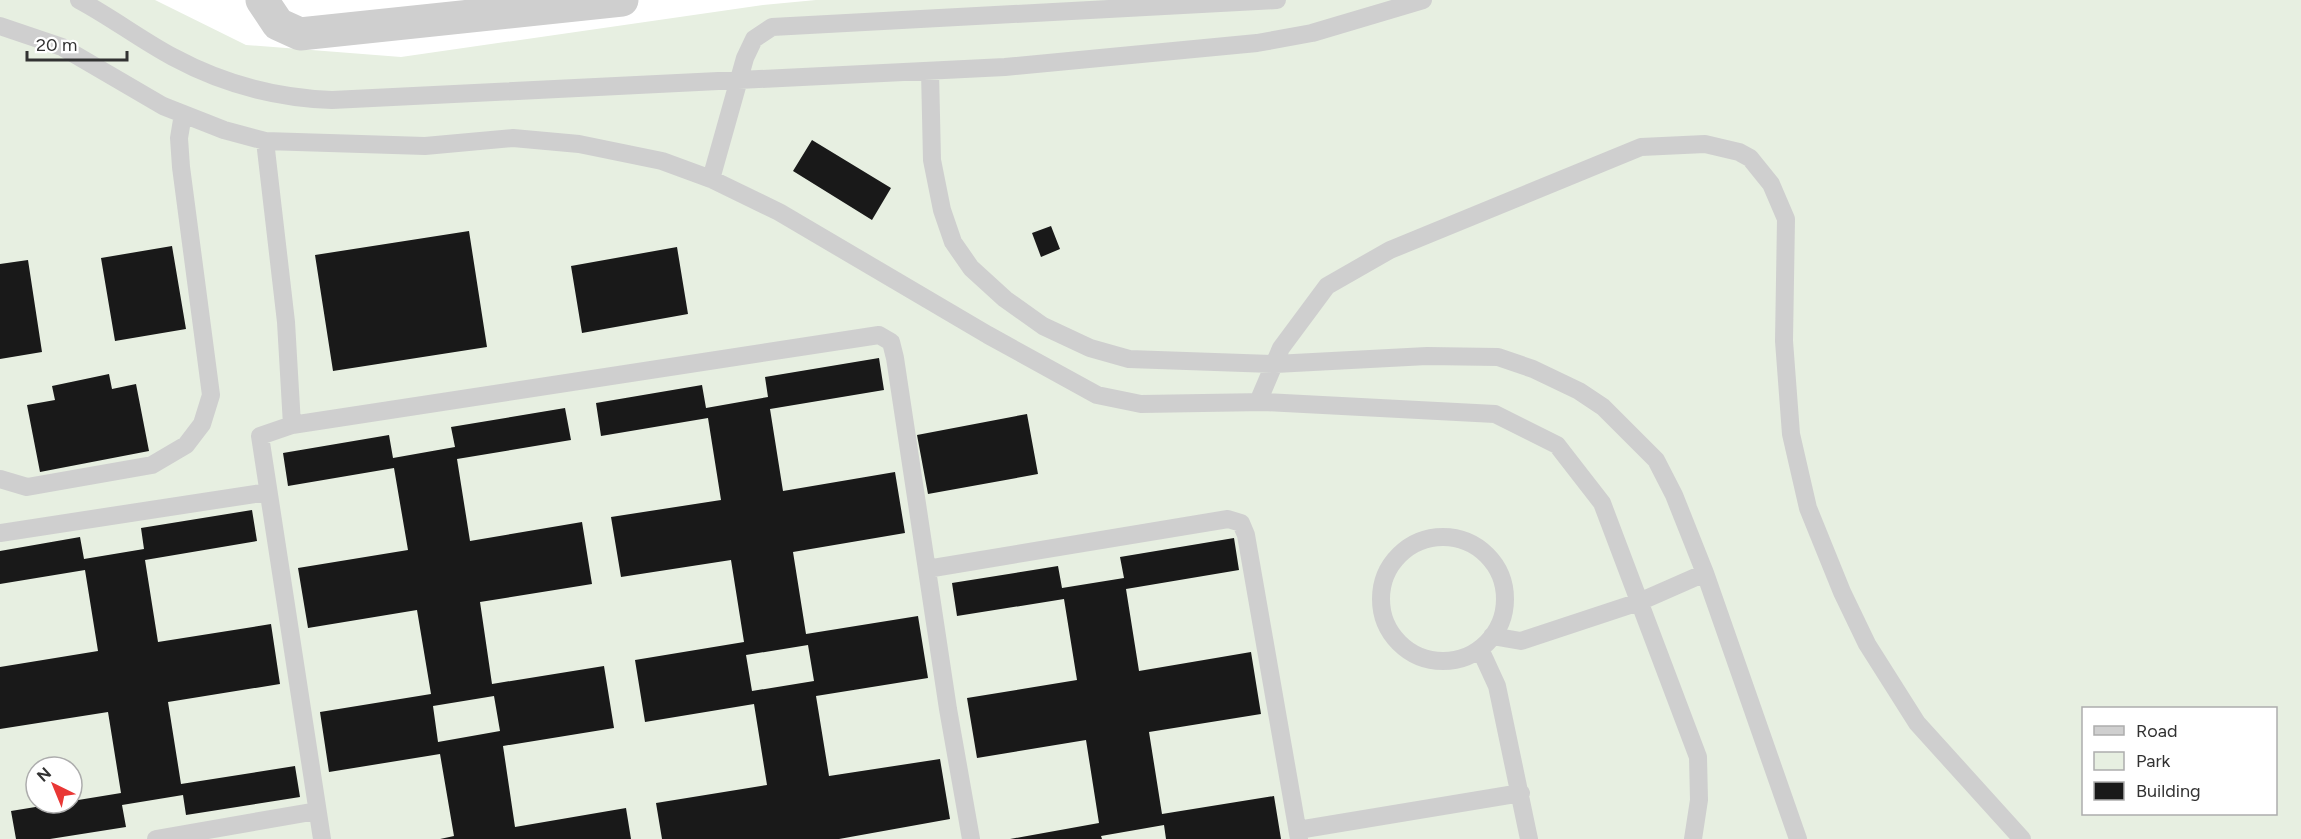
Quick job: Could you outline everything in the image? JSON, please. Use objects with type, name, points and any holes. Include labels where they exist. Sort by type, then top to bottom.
[{"type":"street","points":[[262,0],[278,24],[300,34],[622,0]]},
{"type":"lane","points":[[79,0],[174,58],[219,78],[257,91],[293,99],[332,100],[1005,67],[1257,43],[1312,33],[1423,0]]},
{"type":"lane","points":[[711,179],[739,80],[754,39],[772,27],[1277,0]]},
{"type":"lane","points":[[0,26],[62,47],[163,106],[224,130],[265,141],[425,146],[513,138],[579,144],[662,161],[711,179],[779,212],[988,335],[1097,395],[1140,404],[1258,402],[1495,414],[1557,445],[1602,503],[1698,757],[1699,800],[1693,839]]},
{"type":"lane","points":[[930,71],[932,160],[953,242],[971,268],[1005,298],[1043,326],[1090,348],[1129,359],[1275,364],[1427,356],[1498,357],[1533,369],[1579,391],[1603,407],[1656,460],[1674,495],[1705,573],[1798,839]]},
{"type":"lane","points":[[0,479],[27,488],[152,465],[186,445],[202,424],[211,396],[181,167],[179,138],[183,114]]},
{"type":"lane","points":[[265,141],[286,322],[292,425]]},
{"type":"lane","points":[[1258,402],[1281,348],[1327,286],[1390,250],[1641,147],[1705,144],[1740,152],[1750,158],[1771,184],[1786,219],[1784,340],[1791,434],[1808,508],[1842,592],[1867,644],[1917,723],[2022,839]]},
{"type":"lane","points":[[322,839],[260,436],[292,425],[879,335],[891,342],[895,358],[971,839]]},
{"type":"lane","points":[[0,533],[268,492]]},
{"type":"lane","points":[[927,569],[1228,519],[1241,523],[1246,535],[1298,835],[1521,793]]},
{"type":"lane","points":[[1529,839],[1521,793],[1486,642],[1500,621],[1505,604],[1503,586],[1497,569],[1487,555],[1473,545],[1456,539],[1438,537],[1421,541],[1406,550],[1393,562],[1384,577],[1380,595],[1382,612],[1388,629],[1398,643],[1413,654],[1429,660],[1447,661],[1464,658],[1486,642],[1521,641],[1639,602],[1705,573]]},
{"type":"lane","points":[[156,839],[317,811]]},
{"type":"green space","points":[[0,0],[155,0],[246,45],[401,57],[763,5],[816,0],[2301,0],[2301,839],[0,839]]},
{"type":"building","points":[[812,140],[891,188],[872,220],[793,171]]},
{"type":"building","points":[[1051,226],[1060,249],[1041,257],[1032,233]]},
{"type":"building","points":[[469,231],[487,347],[333,371],[315,255]]},
{"type":"building","points":[[172,246],[186,329],[115,341],[101,258]]},
{"type":"building","points":[[677,247],[688,314],[582,333],[571,266]]},
{"type":"building","points":[[28,260],[42,352],[0,359],[0,264]]},
{"type":"building","points":[[879,358],[884,390],[770,409],[783,491],[895,472],[905,533],[793,552],[806,634],[918,616],[928,678],[816,696],[829,776],[940,759],[950,819],[839,839],[662,839],[656,803],[767,785],[754,704],[645,722],[635,660],[744,642],[731,560],[621,577],[611,517],[721,500],[708,418],[601,436],[596,403],[702,385],[706,408],[768,397],[765,377]],"holes":[[[808,645],[814,681],[752,691],[746,655]]]},
{"type":"building","points":[[109,374],[112,389],[136,384],[149,451],[40,472],[27,405],[55,400],[52,386]]},
{"type":"building","points":[[565,408],[571,440],[457,459],[470,541],[582,522],[592,584],[480,602],[492,684],[604,666],[614,728],[503,746],[515,827],[626,808],[631,839],[440,839],[454,836],[440,754],[329,772],[320,712],[431,694],[417,610],[308,628],[298,568],[408,550],[394,468],[288,486],[283,453],[389,435],[393,458],[455,447],[451,427]],"holes":[[[494,696],[500,731],[438,742],[433,706]]]},
{"type":"building","points":[[1027,414],[1038,474],[928,494],[917,435]]},
{"type":"building","points":[[252,510],[257,541],[145,560],[158,642],[271,624],[280,684],[168,702],[181,784],[295,766],[300,797],[186,815],[183,795],[122,805],[126,827],[50,839],[16,839],[11,811],[24,809],[24,815],[84,815],[84,799],[121,793],[108,712],[0,729],[0,667],[98,651],[85,570],[0,584],[0,551],[80,537],[84,559],[144,549],[141,528]]},
{"type":"building","points":[[1234,538],[1239,570],[1126,589],[1139,671],[1251,652],[1261,714],[1149,732],[1162,814],[1274,796],[1281,839],[1166,839],[1164,825],[1101,836],[1102,839],[1010,839],[1099,823],[1086,740],[977,758],[967,698],[1077,680],[1064,599],[957,616],[952,583],[1058,566],[1062,588],[1124,578],[1120,557]]}]
